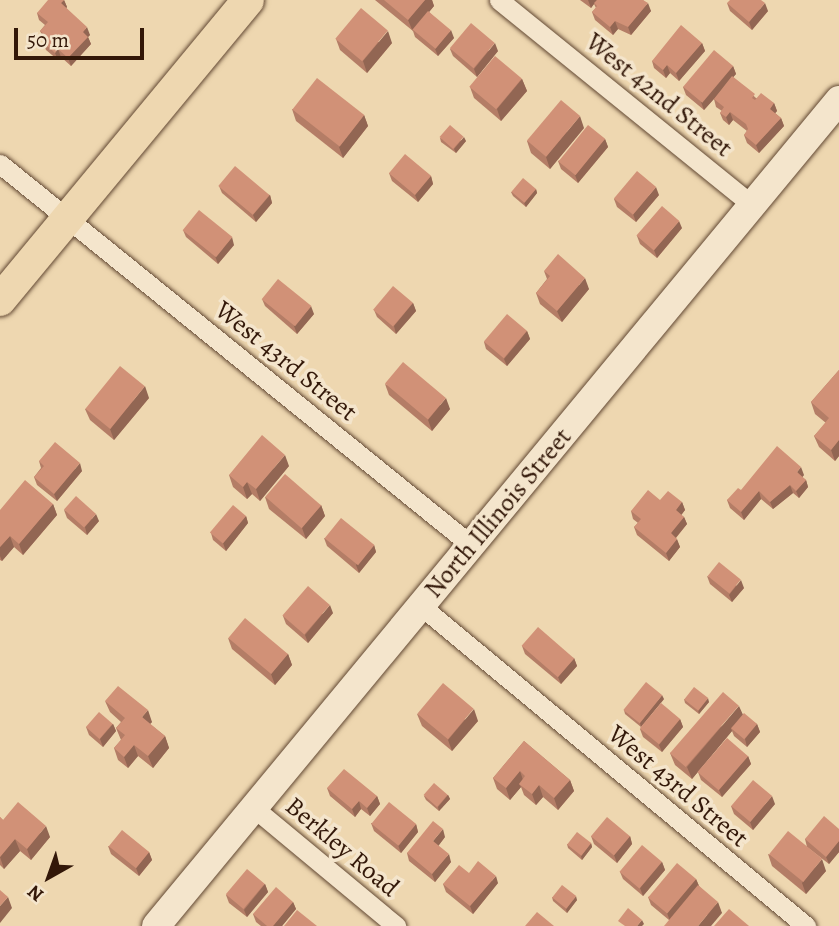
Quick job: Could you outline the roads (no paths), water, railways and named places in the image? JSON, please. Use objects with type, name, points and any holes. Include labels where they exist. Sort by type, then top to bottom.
[{"type":"main road","points":[[0,300],[248,0]]},
{"type":"street","name":"West 42nd Street","points":[[499,0],[752,205]]},
{"type":"street","name":"North Illinois Street","points":[[156,926],[839,100]]},
{"type":"street","name":"West 43rd Street","points":[[0,164],[471,545]]},
{"type":"street","name":"West 43rd Street","points":[[421,606],[806,926]]},
{"type":"street","name":"Berkley Road","points":[[254,808],[396,926]]}]
